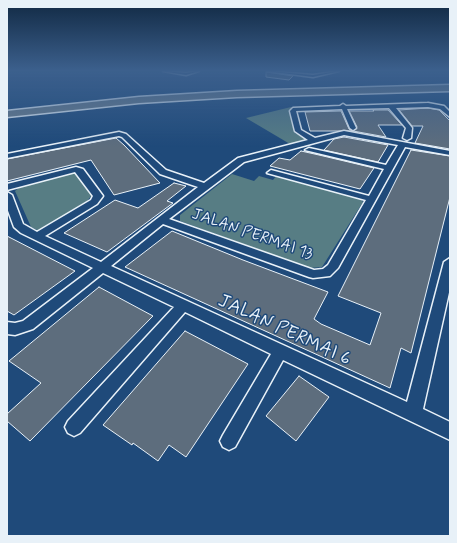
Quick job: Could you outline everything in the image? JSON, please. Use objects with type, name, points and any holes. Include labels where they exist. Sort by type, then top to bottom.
[{"type":"highway","points":[[7,109],[138,96]]},
{"type":"highway","points":[[7,114],[132,101],[202,96]]},
{"type":"street","points":[[313,140],[298,132],[293,110],[299,107],[432,105],[442,108],[450,115]]},
{"type":"street","points":[[343,106],[353,128]]},
{"type":"street","points":[[392,106],[409,128],[405,141]]},
{"type":"street","points":[[7,328],[15,329],[28,325],[205,186],[241,160],[344,133],[405,141],[450,153]]},
{"type":"street","points":[[7,156],[119,134],[124,135],[164,172],[205,186]]},
{"type":"street","name":"JALAN PERMAI 13","points":[[162,220],[313,274],[326,273],[332,268],[388,168],[405,141]]},
{"type":"street","points":[[309,150],[388,168]]},
{"type":"street","points":[[7,187],[76,169],[80,171],[98,196],[94,202],[37,237]]},
{"type":"street","points":[[271,173],[371,199]]},
{"type":"street","name":"JALAN PERMAI 6","points":[[7,195],[18,225],[25,231],[450,431]]},
{"type":"street","points":[[413,414],[450,262]]},
{"type":"street","points":[[74,427],[183,306]]},
{"type":"street","points":[[229,442],[280,352]]},
{"type":"green space","points":[[291,107],[295,133],[304,137],[305,140],[290,144],[246,118]]},
{"type":"green space","points":[[67,174],[76,174],[92,195],[87,201],[39,231],[31,227],[15,191],[20,187]]},
{"type":"green space","points":[[232,174],[254,181],[259,176],[273,180],[277,175],[360,198],[363,202],[322,267],[310,268],[180,221],[180,215]]},
{"type":"building","points":[[428,108],[439,110],[450,121],[450,149],[415,143],[423,126],[412,126],[399,110]]},
{"type":"building","points":[[373,110],[388,110],[402,125],[378,125],[386,137],[353,131],[357,127],[349,111],[374,111]]},
{"type":"building","points":[[341,111],[349,129],[352,131],[310,131],[305,112]]},
{"type":"building","points":[[344,137],[388,145],[378,162],[324,150],[334,139]]},
{"type":"building","points":[[116,138],[160,183],[114,195],[91,160],[7,181],[7,159]]},
{"type":"building","points":[[411,150],[450,156],[450,197],[411,353],[401,348],[390,388],[125,267],[172,231],[328,292],[314,319],[321,324],[370,345],[381,313],[338,296]]},
{"type":"building","points":[[301,151],[374,168],[360,189],[270,166],[279,158],[290,160]]},
{"type":"building","points":[[174,183],[186,186],[167,201],[173,203],[107,252],[64,233],[115,200],[138,208]]},
{"type":"building","points":[[7,236],[75,271],[14,315],[7,311]]},
{"type":"building","points":[[99,287],[153,316],[30,441],[7,421],[7,414],[41,383],[9,361]]},
{"type":"building","points":[[185,331],[248,364],[186,457],[169,445],[158,461],[133,443],[132,445],[103,425]]},
{"type":"building","points":[[299,376],[329,397],[296,441],[266,416]]}]
